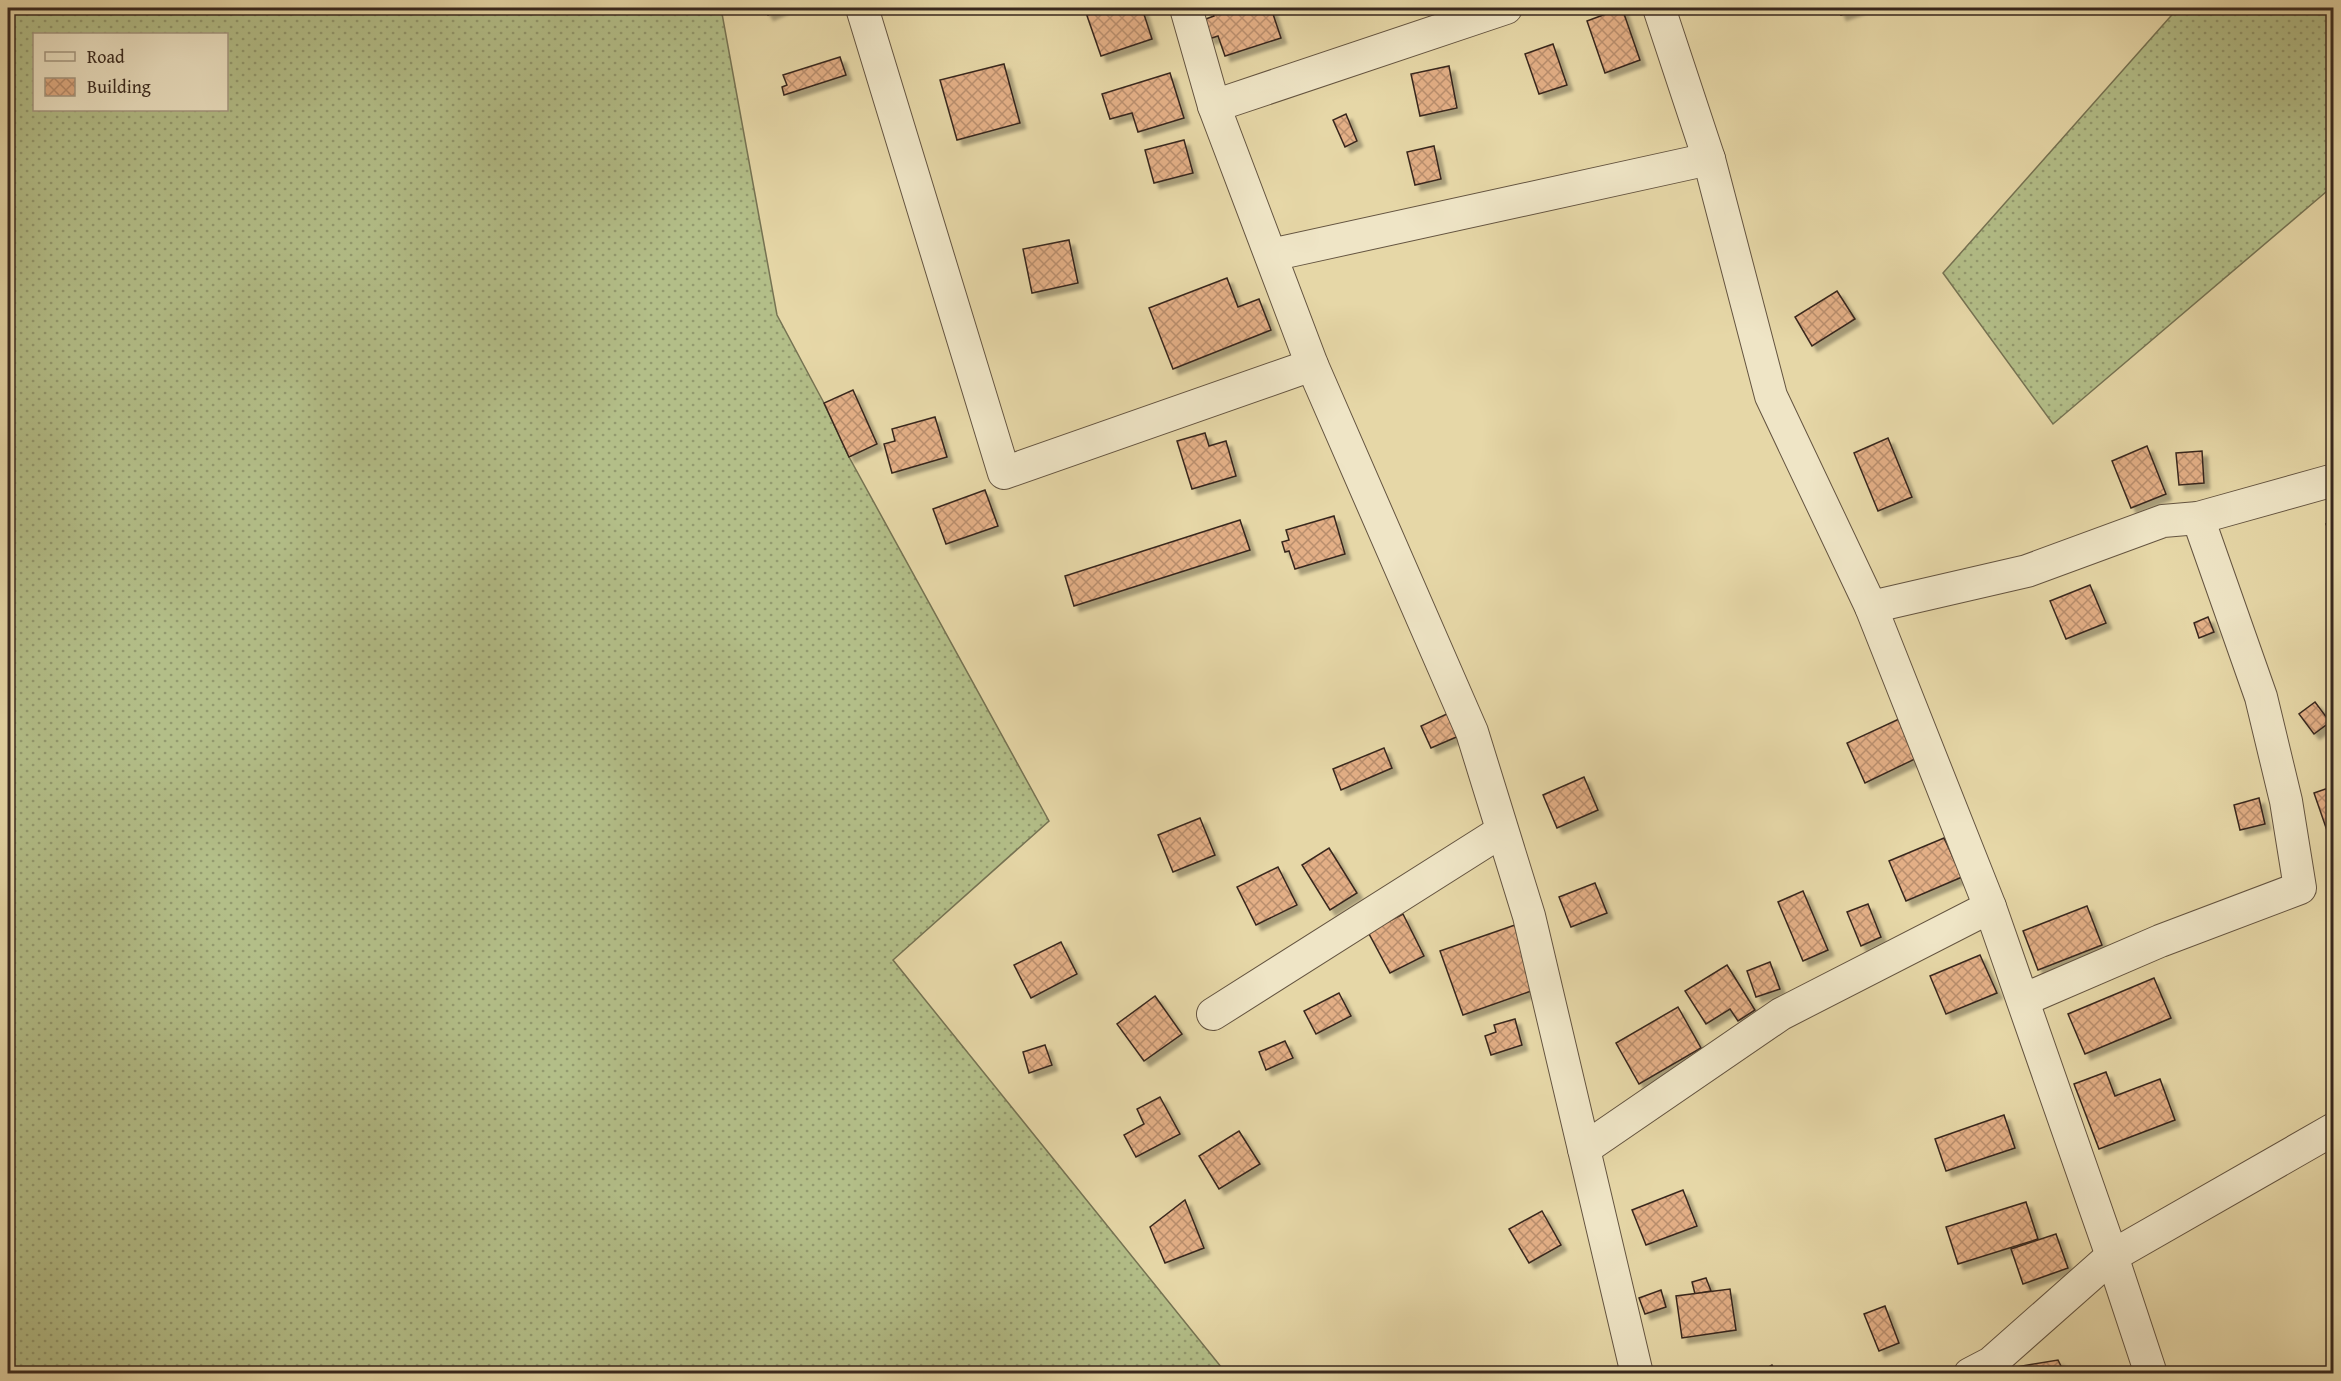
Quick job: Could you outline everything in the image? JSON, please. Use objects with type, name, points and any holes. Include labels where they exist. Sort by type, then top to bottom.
[{"type":"street","points":[[862,8],[1004,473],[1312,365]]},
{"type":"street","points":[[1186,8],[1214,106],[1312,365],[1472,732],[1529,916],[1637,1374]]},
{"type":"street","points":[[1214,106],[1506,8]]},
{"type":"street","points":[[1659,8],[1709,159],[1771,396],[1871,607],[1990,907],[2151,1374]]},
{"type":"street","points":[[1271,255],[1709,159]]},
{"type":"street","points":[[1871,607],[2027,571],[2163,521],[2198,518],[2334,480]]},
{"type":"street","points":[[2023,1000],[2160,941],[2300,888],[2286,801],[2261,697],[2198,518]]},
{"type":"street","points":[[1213,1014],[1502,831]]},
{"type":"street","points":[[1584,1149],[1781,1014],[1990,907]]},
{"type":"street","points":[[1970,1374],[1991,1363],[2112,1256],[2334,1129]]},
{"type":"green space","points":[[8,8],[721,8],[777,315],[824,403],[849,457],[1049,821],[893,960],[1226,1373],[8,1373]]},
{"type":"green space","points":[[2178,8],[2333,8],[2333,186],[2053,424],[1943,273]]},
{"type":"building","points":[[764,8],[783,8],[768,15]]},
{"type":"building","points":[[1142,8],[1152,39],[1101,56],[1085,10]]},
{"type":"building","points":[[1211,8],[1271,8],[1281,38],[1225,56],[1218,36],[1209,39],[1203,20],[1214,16]]},
{"type":"building","points":[[1622,8],[1640,60],[1605,73],[1587,21]]},
{"type":"building","points":[[1838,8],[1860,8],[1841,15]]},
{"type":"building","points":[[1553,44],[1567,85],[1539,94],[1525,54]]},
{"type":"building","points":[[840,57],[846,75],[784,95],[782,87],[787,85],[783,75]]},
{"type":"building","points":[[1004,64],[1020,123],[957,140],[940,80]]},
{"type":"building","points":[[1449,66],[1457,108],[1420,116],[1411,74]]},
{"type":"building","points":[[1170,73],[1184,118],[1138,132],[1132,113],[1110,119],[1102,94]]},
{"type":"building","points":[[1346,114],[1357,141],[1345,147],[1333,120]]},
{"type":"building","points":[[1184,140],[1193,173],[1154,183],[1145,150]]},
{"type":"building","points":[[1434,146],[1441,179],[1415,185],[1407,152]]},
{"type":"building","points":[[1069,240],[1078,283],[1032,293],[1023,249]]},
{"type":"building","points":[[1227,278],[1238,307],[1259,299],[1271,330],[1173,369],[1149,308]]},
{"type":"building","points":[[1837,291],[1855,319],[1812,346],[1795,317]]},
{"type":"building","points":[[853,390],[877,444],[849,457],[824,403]]},
{"type":"building","points":[[935,417],[947,457],[892,473],[884,444],[895,441],[892,429]]},
{"type":"building","points":[[1205,433],[1209,446],[1226,441],[1236,476],[1192,489],[1177,441]]},
{"type":"building","points":[[1888,438],[1912,497],[1878,511],[1854,453]]},
{"type":"building","points":[[2147,446],[2166,494],[2131,508],[2112,461]]},
{"type":"building","points":[[2202,451],[2204,483],[2179,485],[2176,453]]},
{"type":"building","points":[[985,490],[998,526],[946,544],[933,509]]},
{"type":"building","points":[[1334,516],[1345,554],[1295,569],[1289,551],[1285,552],[1282,542],[1289,540],[1286,530]]},
{"type":"building","points":[[1240,520],[1250,550],[1074,606],[1065,576]]},
{"type":"building","points":[[2334,521],[2334,545],[2326,524]]},
{"type":"building","points":[[2090,585],[2106,623],[2066,639],[2050,601]]},
{"type":"building","points":[[2208,617],[2214,632],[2199,638],[2194,623]]},
{"type":"building","points":[[2315,702],[2330,722],[2314,734],[2299,714]]},
{"type":"building","points":[[1451,712],[1461,735],[1431,748],[1421,726]]},
{"type":"building","points":[[1899,719],[1917,758],[1865,783],[1847,743]]},
{"type":"building","points":[[1384,748],[1392,768],[1341,790],[1333,769]]},
{"type":"building","points":[[1584,777],[1598,810],[1557,828],[1543,795]]},
{"type":"building","points":[[2334,786],[2334,841],[2331,842],[2314,793]]},
{"type":"building","points":[[2259,798],[2265,824],[2240,830],[2234,805]]},
{"type":"building","points":[[1200,818],[1215,855],[1173,872],[1158,835]]},
{"type":"building","points":[[1944,838],[1962,877],[1906,901],[1889,861]]},
{"type":"building","points":[[1329,848],[1357,893],[1330,910],[1302,865]]},
{"type":"building","points":[[1278,867],[1297,905],[1256,925],[1237,887]]},
{"type":"building","points":[[1595,883],[1607,913],[1571,927],[1559,897]]},
{"type":"building","points":[[1803,891],[1828,950],[1803,961],[1778,902]]},
{"type":"building","points":[[1868,904],[1881,937],[1861,946],[1847,912]]},
{"type":"building","points":[[2087,906],[2102,945],[2038,970],[2023,931]]},
{"type":"building","points":[[1403,914],[1424,956],[1390,973],[1368,932]]},
{"type":"building","points":[[1515,925],[1537,989],[1463,1015],[1440,951]]},
{"type":"building","points":[[1061,942],[1077,974],[1031,998],[1014,965]]},
{"type":"building","points":[[1980,955],[1997,993],[1946,1014],[1930,976]]},
{"type":"building","points":[[1770,962],[1780,989],[1756,997],[1747,971]]},
{"type":"building","points":[[1727,965],[1755,1010],[1738,1021],[1730,1009],[1706,1024],[1685,991]]},
{"type":"building","points":[[2154,978],[2171,1018],[2085,1054],[2068,1014]]},
{"type":"building","points":[[1339,993],[1351,1016],[1316,1034],[1304,1011]]},
{"type":"building","points":[[1155,996],[1182,1034],[1144,1061],[1117,1024]]},
{"type":"building","points":[[1678,1007],[1701,1048],[1639,1084],[1616,1043]]},
{"type":"building","points":[[1515,1019],[1522,1045],[1491,1055],[1485,1036],[1496,1032],[1494,1025]]},
{"type":"building","points":[[1285,1041],[1293,1058],[1266,1070],[1259,1052]]},
{"type":"building","points":[[1045,1045],[1052,1065],[1029,1073],[1023,1052]]},
{"type":"building","points":[[2106,1072],[2115,1096],[2160,1079],[2175,1120],[2099,1149],[2074,1084]]},
{"type":"building","points":[[1160,1097],[1180,1134],[1136,1157],[1124,1135],[1144,1124],[1137,1109]]},
{"type":"building","points":[[2004,1115],[2015,1148],[1946,1171],[1935,1139]]},
{"type":"building","points":[[1239,1131],[1260,1164],[1219,1189],[1199,1156]]},
{"type":"building","points":[[1683,1190],[1697,1226],[1646,1245],[1632,1210]]},
{"type":"building","points":[[1185,1200],[1204,1248],[1165,1263],[1150,1227]]},
{"type":"building","points":[[2026,1202],[2038,1239],[1958,1264],[1946,1227]]},
{"type":"building","points":[[1542,1211],[1561,1245],[1529,1263],[1509,1229]]},
{"type":"building","points":[[2056,1234],[2068,1268],[2023,1284],[2011,1249]]},
{"type":"building","points":[[1706,1278],[1711,1291],[1695,1294],[1692,1282]]},
{"type":"building","points":[[1730,1289],[1736,1330],[1682,1338],[1676,1296]]},
{"type":"building","points":[[1661,1290],[1666,1307],[1645,1314],[1639,1298]]},
{"type":"building","points":[[1885,1306],[1899,1343],[1879,1351],[1864,1314]]},
{"type":"building","points":[[2058,1360],[2065,1374],[2020,1374],[2016,1367]]},
{"type":"building","points":[[1772,1365],[1777,1374],[1756,1374]]}]
